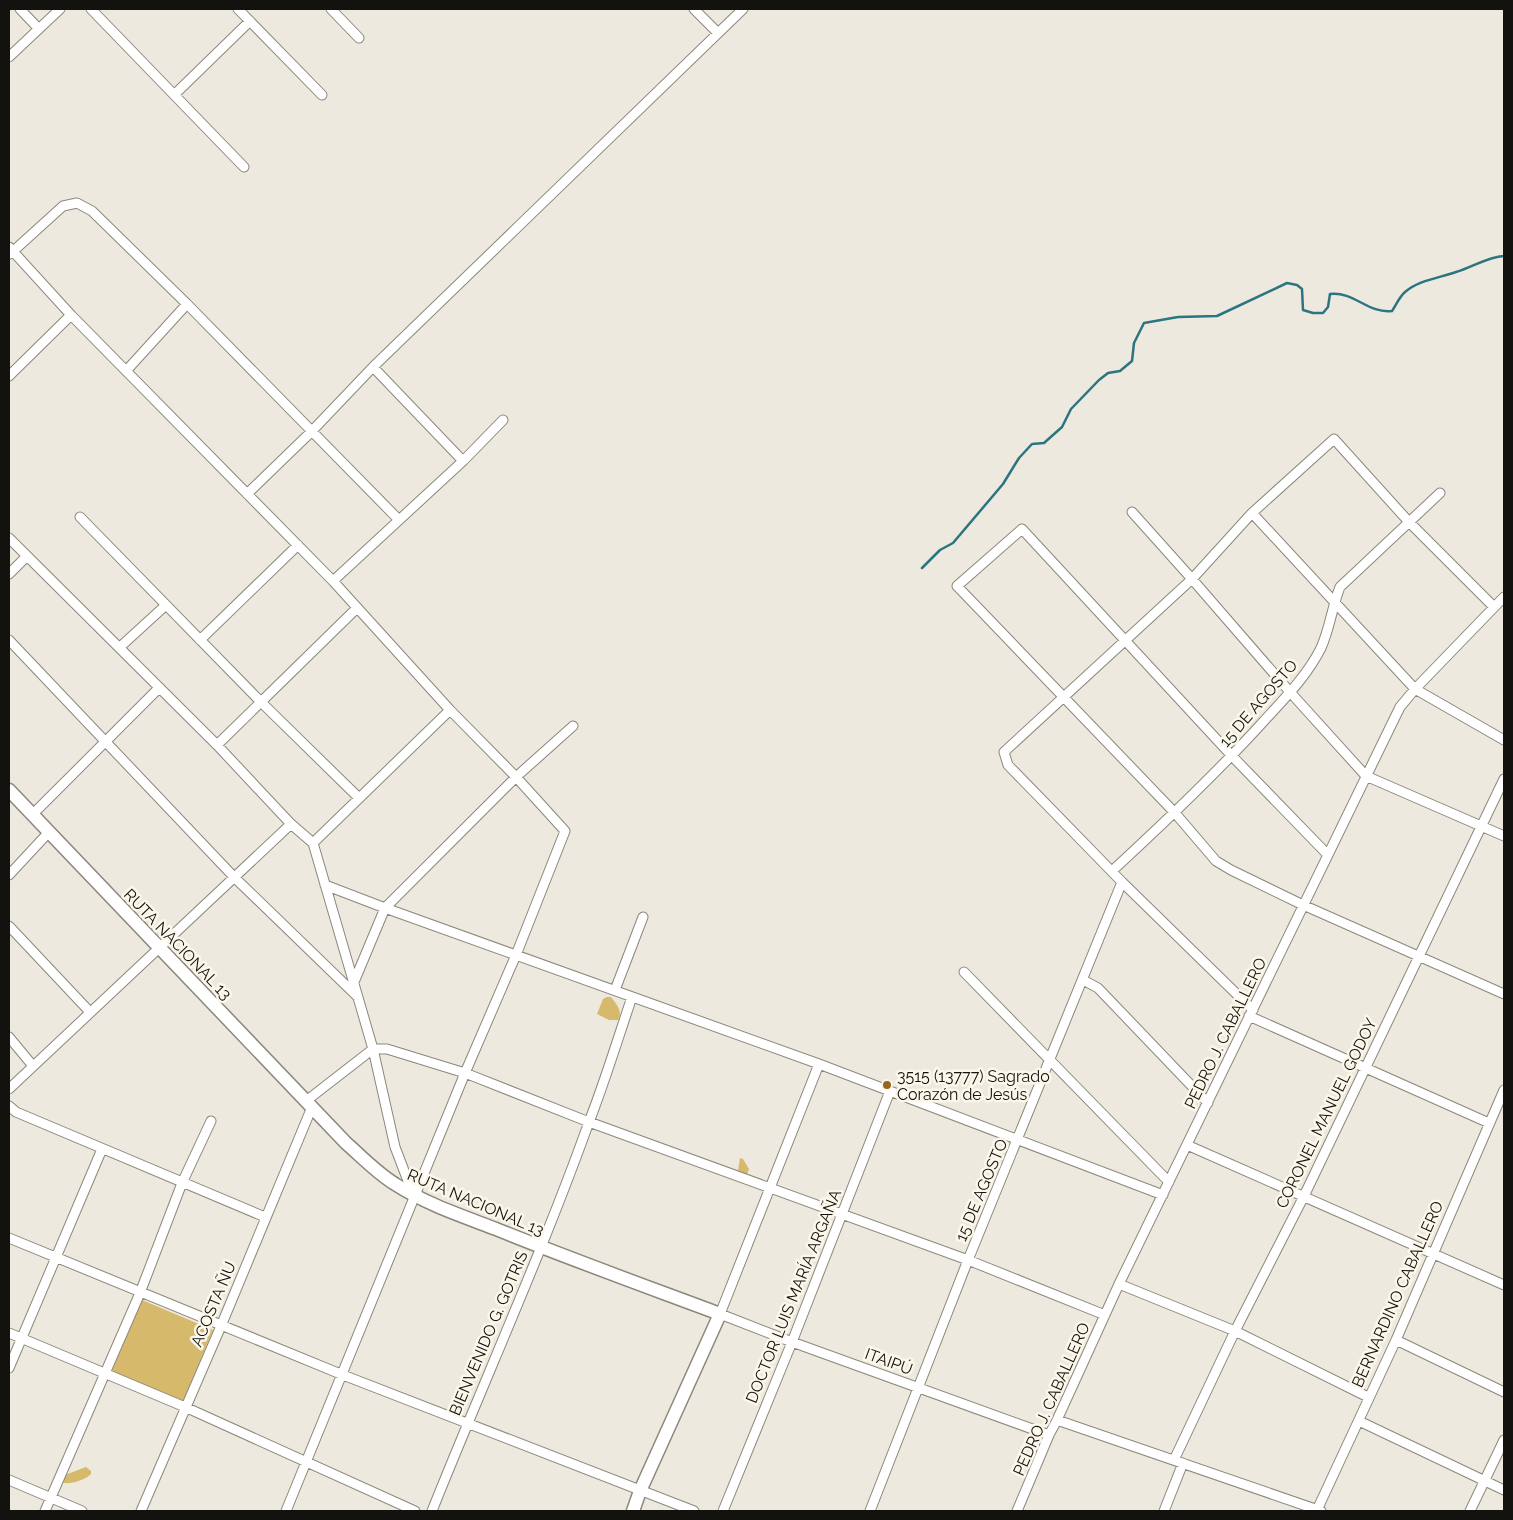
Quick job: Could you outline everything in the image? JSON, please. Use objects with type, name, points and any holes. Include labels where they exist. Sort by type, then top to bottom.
[{"type":"highway","name":"RUTA NACIONAL 13","points":[[9,790],[158,948],[346,1143],[376,1171],[414,1195],[541,1247],[720,1314]]},
{"type":"highway","points":[[633,1511],[640,1491],[720,1314]]},
{"type":"street","points":[[20,9],[39,29]]},
{"type":"street","points":[[9,57],[60,9]]},
{"type":"street","points":[[90,9],[244,167]]},
{"type":"street","points":[[238,9],[322,95]]},
{"type":"street","points":[[330,9],[359,38]]},
{"type":"street","points":[[694,9],[718,33]]},
{"type":"street","points":[[247,494],[311,432],[373,366],[742,9]]},
{"type":"street","points":[[174,95],[250,21]]},
{"type":"street","points":[[286,1511],[343,1376],[414,1195],[516,954],[564,831],[516,777],[450,710],[333,581],[10,252],[63,206],[77,203],[92,210],[399,520]]},
{"type":"street","points":[[126,371],[187,304]]},
{"type":"street","points":[[9,376],[71,315]]},
{"type":"street","points":[[373,366],[463,461]]},
{"type":"street","points":[[333,581],[463,461],[503,420]]},
{"type":"street","points":[[1489,1123],[1365,1068],[1251,1013],[1008,765],[1004,752],[1192,578],[1252,513],[1334,439],[1409,522],[1494,607]]},
{"type":"street","name":"15 DE AGOSTO","points":[[1112,871],[1232,756],[1290,692],[1309,669],[1321,648],[1340,587],[1440,493]]},
{"type":"street","points":[[1132,512],[1366,776],[1504,836]]},
{"type":"street","points":[[1252,513],[1415,688],[1504,740]]},
{"type":"street","points":[[80,517],[261,702],[360,798]]},
{"type":"street","points":[[1328,854],[1232,756],[1022,530],[957,586],[1175,812],[1216,861],[1303,905],[1504,994]]},
{"type":"street","points":[[9,538],[217,745],[291,824],[313,843],[373,1049],[395,1147],[414,1195]]},
{"type":"street","points":[[200,640],[298,545]]},
{"type":"street","points":[[9,574],[27,556]]},
{"type":"street","name":"PEDRO J. CABALLERO","points":[[1017,1511],[1049,1435],[1058,1420],[1119,1284],[1400,707],[1415,688],[1504,596]]},
{"type":"street","points":[[120,647],[166,605]]},
{"type":"street","points":[[217,745],[357,608]]},
{"type":"street","points":[[9,640],[234,877],[359,998]]},
{"type":"street","points":[[32,815],[159,688]]},
{"type":"street","points":[[313,843],[450,710]]},
{"type":"street","points":[[354,982],[385,908],[516,777],[573,726]]},
{"type":"street","name":"CORONEL MANUEL GODOY","points":[[1164,1511],[1179,1462],[1235,1331],[1304,1196],[1504,779]]},
{"type":"street","points":[[9,1089],[291,824]]},
{"type":"street","points":[[9,875],[49,832]]},
{"type":"street","name":"15 DE AGOSTO","points":[[870,1511],[968,1260],[1122,882]]},
{"type":"street","points":[[325,885],[819,1064],[1163,1195]]},
{"type":"street","points":[[615,990],[643,917]]},
{"type":"street","points":[[9,926],[90,1012]]},
{"type":"street","points":[[964,972],[1169,1182]]},
{"type":"street","points":[[1083,980],[1098,988],[1208,1103]]},
{"type":"street","name":"BIENVENIDO G. GOTRIS","points":[[432,1511],[541,1247],[590,1122],[632,996]]},
{"type":"street","points":[[9,1037],[33,1066]]},
{"type":"street","points":[[373,1049],[387,1049],[465,1073],[590,1122],[968,1260],[1105,1315]]},
{"type":"street","name":"ACOSTA ÑU","points":[[141,1511],[221,1326],[309,1104],[373,1049]]},
{"type":"street","points":[[720,1314],[819,1064]]},
{"type":"street","name":"BERNARDINO CABALLERO","points":[[1319,1511],[1368,1396],[1396,1340],[1504,1090]]},
{"type":"street","name":"DOCTOR LUIS MARÍA ARGAÑA","points":[[723,1511],[792,1342],[890,1091]]},
{"type":"street","points":[[9,1106],[16,1112],[265,1217]]},
{"type":"street","points":[[45,1511],[140,1293],[182,1183],[211,1121]]},
{"type":"street","points":[[1187,1146],[1504,1285]]},
{"type":"street","points":[[9,1368],[102,1149]]},
{"type":"street","points":[[9,1238],[343,1376],[694,1511]]},
{"type":"street","points":[[1119,1284],[1235,1331],[1368,1396]]},
{"type":"street","name":"ITAIPÚ","points":[[720,1314],[1049,1435]]},
{"type":"street","points":[[9,1333],[185,1407],[415,1511]]},
{"type":"street","points":[[1396,1340],[1504,1392]]},
{"type":"street","points":[[1058,1420],[1319,1511]]},
{"type":"street","points":[[1359,1420],[1504,1490]]},
{"type":"street","points":[[1470,1511],[1504,1440]]},
{"type":"street","points":[[9,1480],[82,1511]]},
{"type":"shaded area","points":[[611,997],[619,1008],[618,1020],[609,1020],[597,1014],[603,999]]},
{"type":"shaded area","points":[[740,1158],[743,1159],[749,1169],[747,1175],[740,1174],[738,1171]]},
{"type":"shaded area","points":[[142,1300],[213,1330],[183,1401],[112,1371]]},
{"type":"shaded area","points":[[86,1467],[91,1471],[91,1474],[85,1478],[71,1483],[64,1483],[62,1481],[65,1475]]},
{"type":"waterway","points":[[922,568],[940,550],[953,543],[1003,484],[1019,458],[1032,444],[1044,443],[1062,427],[1071,409],[1099,380],[1108,373],[1120,371],[1132,361],[1134,343],[1144,323],[1178,317],[1217,316],[1287,283],[1297,285],[1302,289],[1303,310],[1313,313],[1323,313],[1328,307],[1330,294],[1339,294],[1376,309],[1392,311],[1403,294],[1416,285],[1492,258],[1504,256]]},
{"type":"place","name":"3515 (13777) Sagrado Corazón de Jesús","points":[[887,1085]]}]
